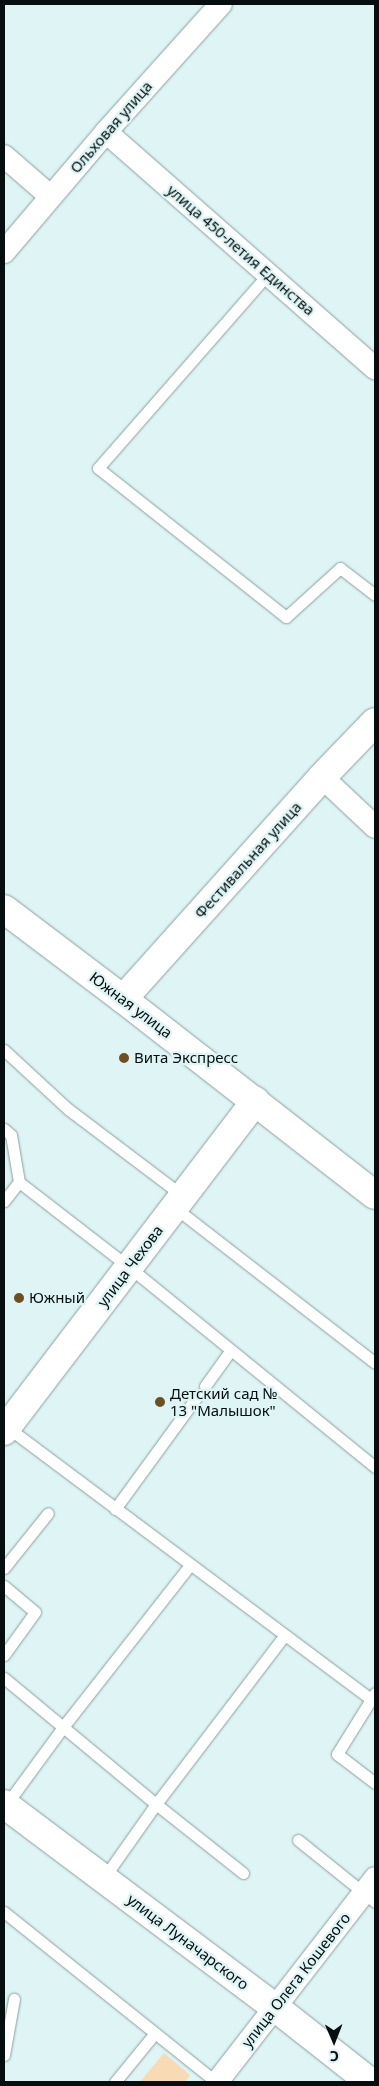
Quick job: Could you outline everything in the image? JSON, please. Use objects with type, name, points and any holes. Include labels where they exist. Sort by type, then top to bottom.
[{"type":"street","name":"Ольховая улица","points":[[4,252],[106,132],[221,4]]},
{"type":"street","name":"улица 450-летия Единства","points":[[106,132],[375,368]]},
{"type":"street","points":[[4,156],[50,196]]},
{"type":"street","name":"Фестивальная улица","points":[[123,999],[322,777],[375,722]]},
{"type":"street","points":[[322,777],[375,827]]},
{"type":"street","name":"Южная улица","points":[[4,909],[256,1100],[375,1195]]},
{"type":"street","name":"улица Чехова","points":[[5,1429],[256,1100]]},
{"type":"street","name":"улица Луначарского","points":[[5,1805],[276,2008],[370,2082]]},
{"type":"street","name":"улица Олега Кошевого","points":[[216,2082],[372,1891]]},
{"type":"lane","points":[[268,274],[98,468],[286,617],[340,568],[375,595]]},
{"type":"lane","points":[[4,1050],[68,1109],[178,1202],[375,1363]]},
{"type":"lane","points":[[4,1129],[11,1135],[19,1182],[129,1266],[375,1467]]},
{"type":"lane","points":[[4,1201],[19,1182]]},
{"type":"lane","points":[[115,1509],[231,1350]]},
{"type":"lane","points":[[5,1429],[284,1636],[373,1696],[337,1754],[375,1783]]},
{"type":"lane","points":[[4,1568],[48,1513]]},
{"type":"lane","points":[[5,1805],[63,1727],[190,1565]]},
{"type":"lane","points":[[4,1586],[34,1612],[4,1655]]},
{"type":"lane","points":[[103,1879],[156,1804],[284,1636]]},
{"type":"lane","points":[[4,1678],[156,1804],[243,1873]]},
{"type":"lane","points":[[298,1840],[372,1891]]},
{"type":"lane","points":[[4,1912],[216,2082]]},
{"type":"lane","points":[[4,2055],[14,1998]]},
{"type":"lane","points":[[115,2082],[155,2033]]},
{"type":"shaded area","points":[[164,2053],[190,2075],[185,2082],[140,2082]]},
{"type":"place","name":"Вита Экспресс","points":[[124,1058]]},
{"type":"place","name":"Южный","points":[[19,1298]]},
{"type":"place","name":"Детский сад № 13 \"Малышок\"","points":[[160,1402]]}]
